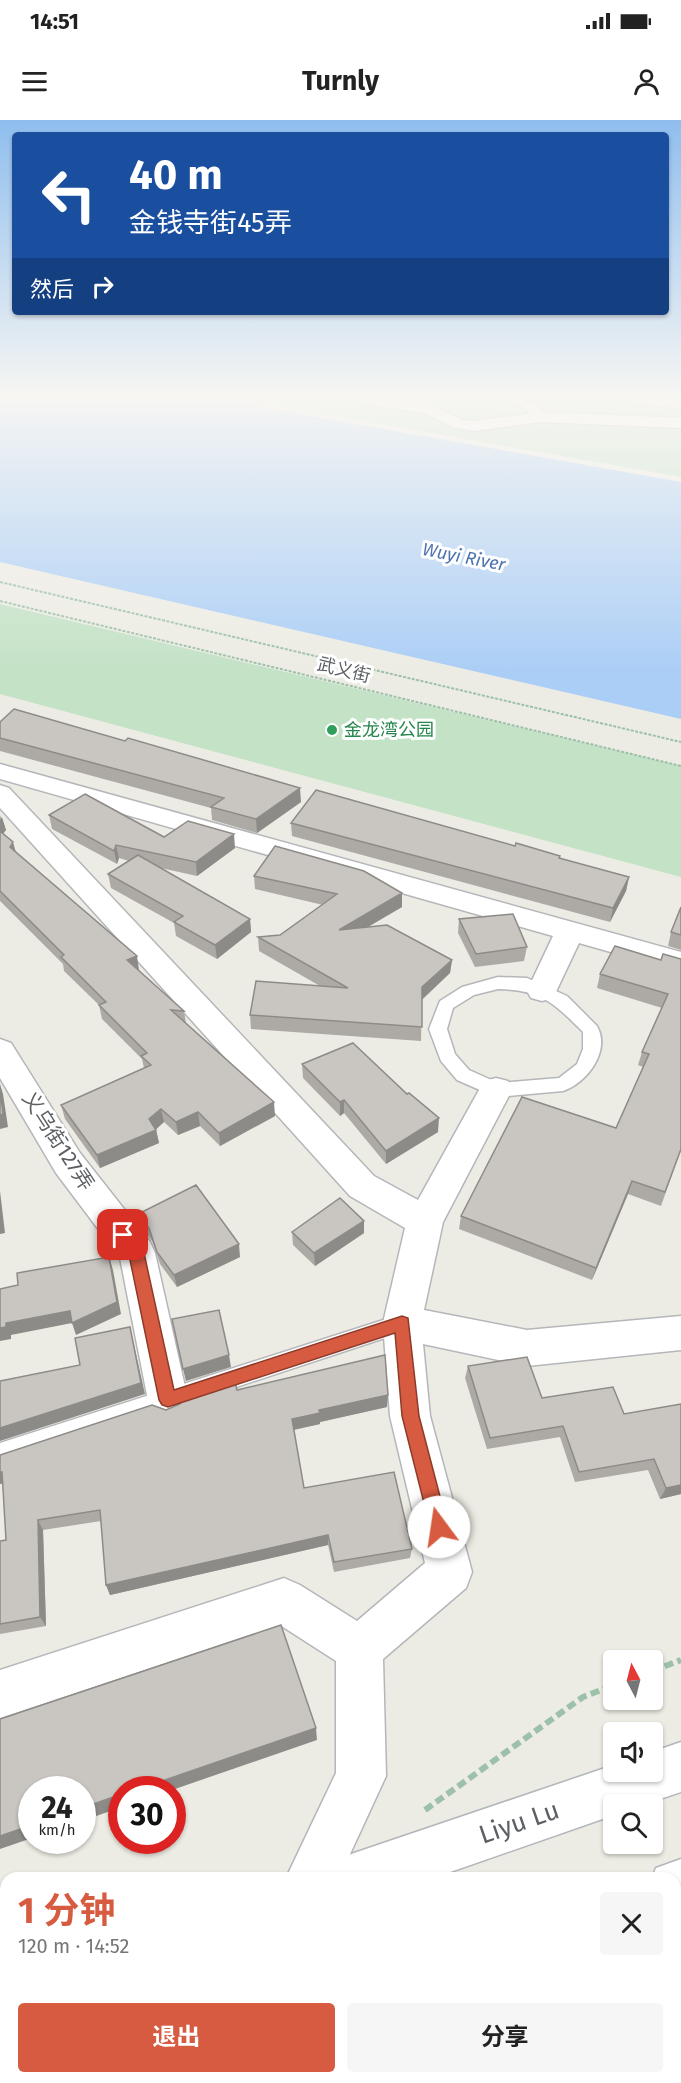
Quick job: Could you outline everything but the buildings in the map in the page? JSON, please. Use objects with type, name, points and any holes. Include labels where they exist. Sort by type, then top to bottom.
[{"type":"street","points":[[0,771],[681,963]]},
{"type":"street","points":[[0,793],[362,1186],[425,1221]]},
{"type":"street","points":[[542,991],[570,931]]},
{"type":"street","name":"义乌街127弄","points":[[0,1051],[68,1163],[137,1253],[168,1400]]},
{"type":"street","points":[[359,1649],[450,1572],[410,1416],[402,1323],[425,1221],[496,1090]]},
{"type":"street","points":[[402,1323],[527,1348],[681,1332]]},
{"type":"street","points":[[0,1694],[284,1601],[359,1649]]},
{"type":"street","points":[[315,1872],[361,1776],[359,1649]]},
{"type":"street","name":"Liyu Lu","points":[[375,1872],[681,1767]]},
{"type":"lane","points":[[498,983],[527,984],[542,991],[561,1000],[591,1030],[592,1050],[584,1068],[563,1084],[496,1090],[463,1075],[447,1057],[438,1029],[446,1005],[468,991],[498,983]]},
{"type":"lane","points":[[0,1454],[402,1323]]},
{"type":"path","points":[[0,582],[681,742]]},
{"type":"path","name":"武义街","points":[[0,601],[681,766]]},
{"type":"path","points":[[663,1667],[681,1660]]},
{"type":"path","points":[[417,1815],[583,1697],[603,1689]]},
{"type":"green space","name":"金龙湾公园","points":[[0,604],[681,766],[681,877],[0,694]]},
{"type":"water","name":"Wuyi River","points":[[0,489],[681,489],[681,719],[0,562]]},
{"type":"place","name":"金龙湾公园","points":[[332,730]]},
{"type":"route","points":[[123,1235],[137,1253],[168,1400],[402,1323],[410,1416],[439,1527]]}]
